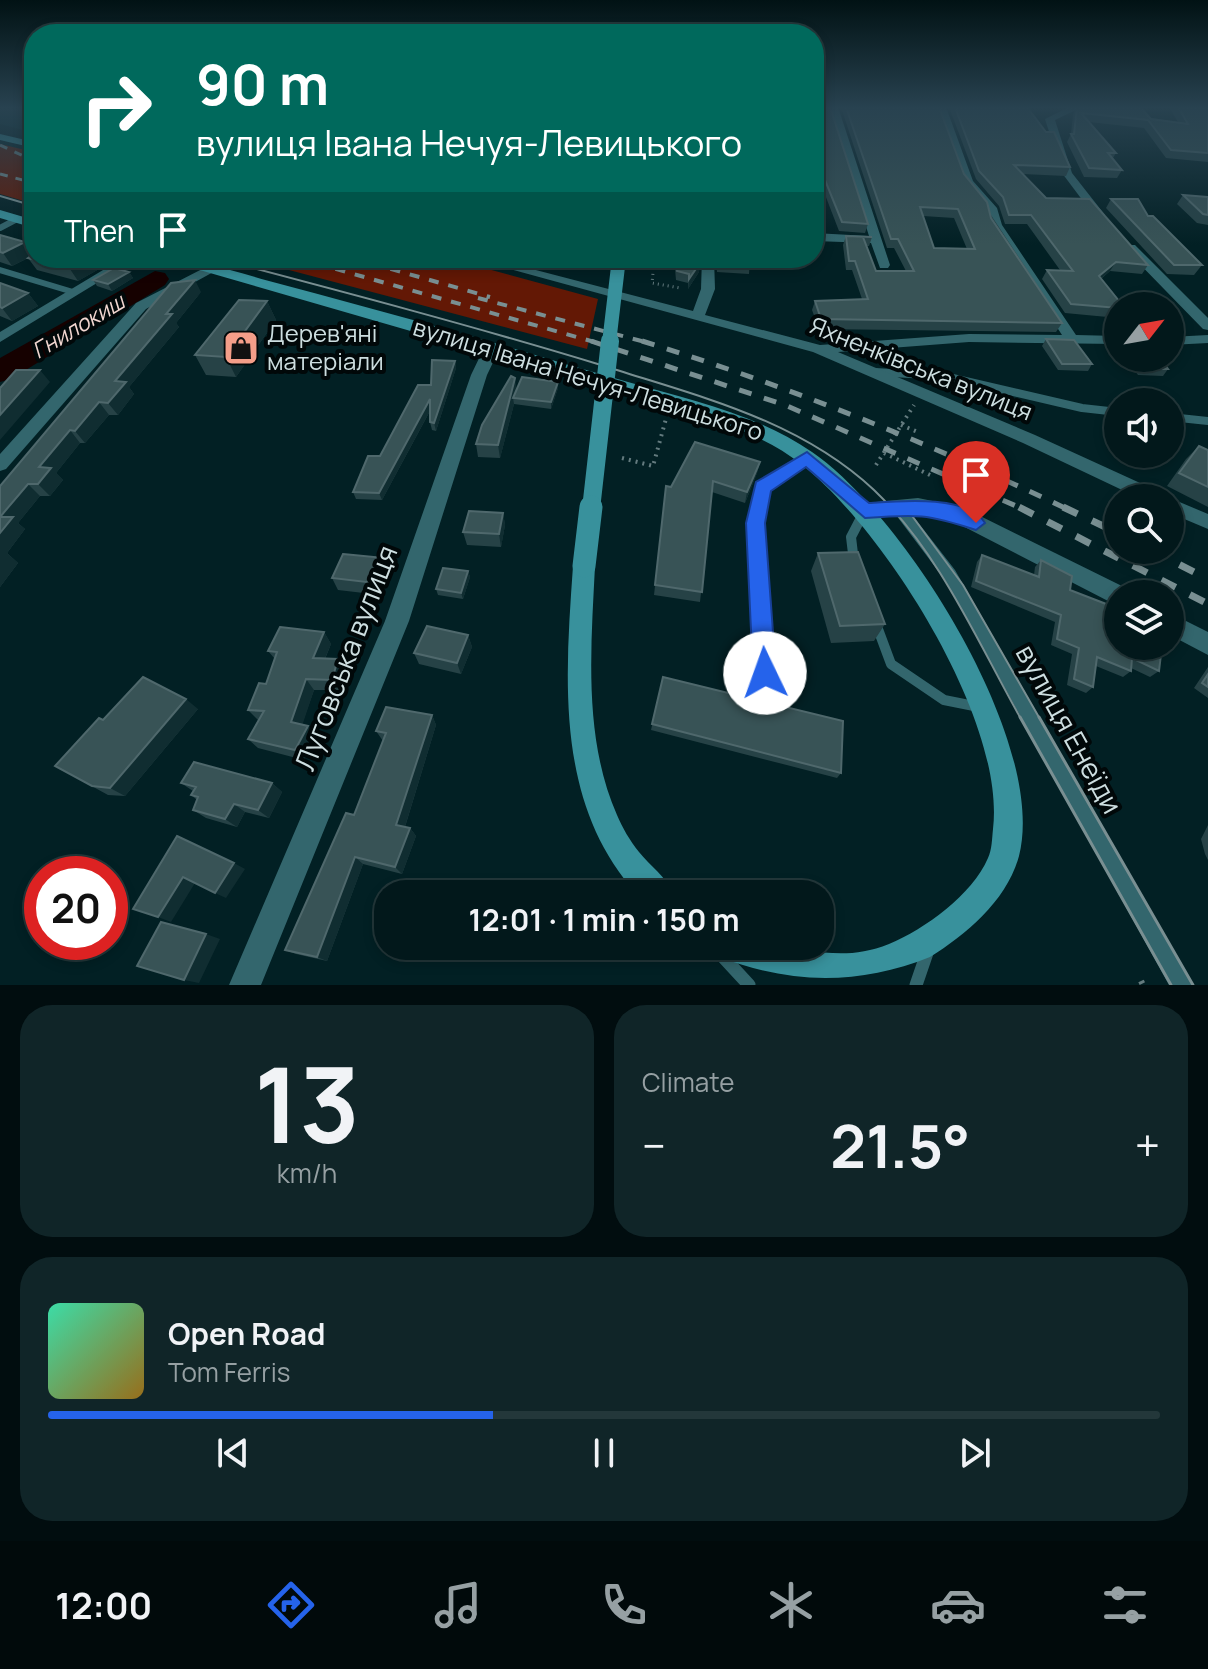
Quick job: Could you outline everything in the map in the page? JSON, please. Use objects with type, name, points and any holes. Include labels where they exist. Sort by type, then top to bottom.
[{"type":"main road","points":[[0,214],[24,221]]},
{"type":"main road","name":"вулиця Івана Нечуя-Левицького","points":[[203,268],[492,348],[718,416],[779,440],[807,458],[865,511],[926,600],[954,649],[980,707],[1005,776],[1009,833],[1003,859],[985,887],[932,938],[898,957],[864,968],[822,972],[766,960]]},
{"type":"main road","points":[[625,268],[584,566],[578,671],[584,749],[606,821],[626,857],[646,880]]},
{"type":"street","points":[[848,153],[884,265]]},
{"type":"street","points":[[958,153],[968,182],[991,208],[996,225],[1071,338]]},
{"type":"street","points":[[1059,153],[1067,173],[1090,206],[1111,228]]},
{"type":"street","points":[[824,237],[875,240]]},
{"type":"street","points":[[1122,239],[1208,326]]},
{"type":"street","points":[[0,338],[115,268]]},
{"type":"street","name":"Яхненківська вулиця","points":[[515,268],[818,349],[1125,484]]},
{"type":"street","points":[[698,316],[708,289],[708,268]]},
{"type":"street","points":[[0,465],[141,306],[211,270]]},
{"type":"street","points":[[818,349],[969,338],[1104,339]]},
{"type":"street","points":[[1184,340],[1208,339]]},
{"type":"street","name":"Луговська вулиця","points":[[245,985],[397,621],[479,375],[492,348]]},
{"type":"street","points":[[865,511],[898,507],[955,513],[1104,588]]},
{"type":"street","name":"вулиця Енеїди","points":[[898,507],[950,575],[1182,985]]},
{"type":"street","points":[[1184,511],[1208,522]]},
{"type":"street","points":[[1184,631],[1208,644]]},
{"type":"lane","points":[[0,228],[17,219]]},
{"type":"lane","points":[[0,270],[73,292]]},
{"type":"lane","points":[[872,372],[944,376],[1104,410]]},
{"type":"lane","points":[[1184,418],[1208,421]]},
{"type":"lane","points":[[765,673],[756,523],[763,487],[807,458]]},
{"type":"lane","points":[[860,579],[850,550],[851,531],[865,511]]},
{"type":"lane","points":[[870,607],[891,664],[944,700],[980,707]]},
{"type":"lane","points":[[916,985],[932,938]]},
{"type":"lane","points":[[726,960],[749,985]]},
{"type":"path","points":[[654,268],[652,283],[680,288]]},
{"type":"path","points":[[876,465],[922,393]]},
{"type":"path","points":[[622,458],[653,466],[668,411]]},
{"type":"path","points":[[901,425],[920,433]]},
{"type":"path","points":[[884,453],[930,475]]},
{"type":"shaded area","points":[[0,153],[24,153],[24,201],[0,194]]},
{"type":"shaded area","points":[[282,268],[484,268],[598,299],[587,349]]},
{"type":"building","points":[[824,153],[845,153],[868,224],[842,222],[824,178]]},
{"type":"building","points":[[862,153],[956,153],[964,174],[987,202],[991,218],[1062,323],[821,319],[815,301],[868,299],[855,261],[849,261],[846,236],[872,237],[863,237],[876,271],[914,271],[898,239],[891,239]],"holes":[[[920,207],[958,209],[975,249],[934,248]]]},
{"type":"building","points":[[972,153],[1064,153],[1070,167],[1014,165],[1046,198],[1090,199],[1148,265],[1116,262],[1099,276],[1112,292],[1104,292],[1104,307],[1071,304],[1047,270],[1073,271],[1031,215],[1009,215],[1003,197],[979,171]]},
{"type":"building","points":[[1081,153],[1116,153],[1108,153],[1122,170],[1089,168]]},
{"type":"building","points":[[1183,195],[1208,197],[1208,215],[1203,214]]},
{"type":"building","points":[[1111,199],[1138,199],[1148,216],[1153,216],[1202,265],[1174,265]]},
{"type":"building","points":[[0,235],[24,242],[3,253],[0,252]]},
{"type":"building","points":[[114,268],[129,272],[108,284],[93,280]]},
{"type":"building","points":[[677,268],[697,268],[689,279],[689,274],[677,271]]},
{"type":"building","points":[[195,280],[166,314],[172,314],[115,381],[126,382],[108,403],[99,402],[75,431],[70,430],[39,467],[51,468],[38,484],[28,484],[0,517],[0,486],[171,283]]},
{"type":"building","points":[[0,283],[28,293],[2,308]]},
{"type":"building","points":[[239,300],[267,301],[226,357],[195,355]]},
{"type":"building","points":[[1046,339],[1074,340],[1092,364],[1062,364]]},
{"type":"building","points":[[432,360],[455,361],[434,423],[430,422],[430,399],[379,493],[353,492],[368,456],[380,456],[418,385],[431,385]]},
{"type":"building","points":[[16,370],[40,370],[0,415],[0,388]]},
{"type":"building","points":[[511,376],[515,378],[498,445],[476,444],[482,425]]},
{"type":"building","points":[[522,377],[558,382],[551,402],[513,398]]},
{"type":"building","points":[[695,442],[760,462],[747,492],[713,481],[702,592],[655,585],[666,486],[671,487]]},
{"type":"building","points":[[1199,446],[1208,450],[1208,487],[1179,473]]},
{"type":"building","points":[[469,511],[503,513],[499,534],[463,532]]},
{"type":"building","points":[[0,517],[13,517],[0,533]]},
{"type":"building","points":[[858,552],[885,624],[840,626],[818,553]]},
{"type":"building","points":[[343,554],[385,558],[375,583],[332,578]]},
{"type":"building","points":[[982,555],[1039,577],[1041,560],[1072,576],[1070,590],[1104,603],[1104,660],[1097,657],[1093,687],[1074,679],[1079,648],[1057,639],[1061,615],[976,581]]},
{"type":"building","points":[[443,568],[468,571],[461,593],[436,589]]},
{"type":"building","points":[[427,626],[468,635],[457,663],[414,653]]},
{"type":"building","points":[[280,627],[324,632],[313,658],[338,659],[332,680],[306,679],[291,722],[308,726],[295,750],[248,739],[264,711],[248,710],[259,683],[266,684],[277,652],[268,651]]},
{"type":"building","points":[[1104,660],[1132,660],[1131,671]]},
{"type":"building","points":[[1136,660],[1160,660],[1159,671]]},
{"type":"building","points":[[143,677],[186,699],[110,788],[92,786],[55,766],[99,718],[103,720]]},
{"type":"building","points":[[663,677],[843,721],[841,773],[652,724]]},
{"type":"building","points":[[386,707],[432,715],[396,825],[410,828],[395,867],[355,857],[317,957],[285,950],[346,813],[354,815],[386,733],[376,731]]},
{"type":"building","points":[[194,762],[272,783],[258,810],[234,804],[225,819],[193,810],[198,797],[191,795],[196,787],[181,783]]},
{"type":"building","points":[[177,836],[234,863],[215,893],[183,877],[158,917],[133,909]]},
{"type":"building","points":[[161,922],[206,934],[184,980],[137,966]]},
{"type":"waterway","name":"Гнилокиш","points":[[0,372],[155,279]]},
{"type":"tram line","points":[[0,196],[24,203]]},
{"type":"tram line","points":[[252,268],[457,323],[710,399],[780,427],[813,445],[874,490],[919,541],[956,599],[1021,719]]},
{"type":"tram line","points":[[907,509],[963,585],[1040,719]]},
{"type":"tram line","points":[[1020,717],[1171,985]]},
{"type":"tram line","points":[[1039,717],[1193,985]]},
{"type":"railway","points":[[17,153],[24,156]]},
{"type":"railway","points":[[0,174],[24,180]]},
{"type":"railway","points":[[332,268],[591,341]]},
{"type":"railway","points":[[387,268],[490,297]]},
{"type":"railway","points":[[478,298],[644,342]]},
{"type":"railway","points":[[591,341],[598,343]]},
{"type":"railway","points":[[591,341],[785,405],[1022,509]]},
{"type":"railway","points":[[644,342],[649,343]]},
{"type":"railway","points":[[644,342],[858,417],[1067,509]]},
{"type":"railway","points":[[1063,507],[1104,526]]},
{"type":"railway","points":[[1022,509],[1208,604]]},
{"type":"railway","points":[[1179,564],[1208,579]]},
{"type":"place","name":"Дерев'янi матерiали","points":[[241,348]]},
{"type":"route","points":[[765,673],[756,523],[763,487],[807,458],[849,493],[865,511],[918,506],[955,513],[976,523]]}]
